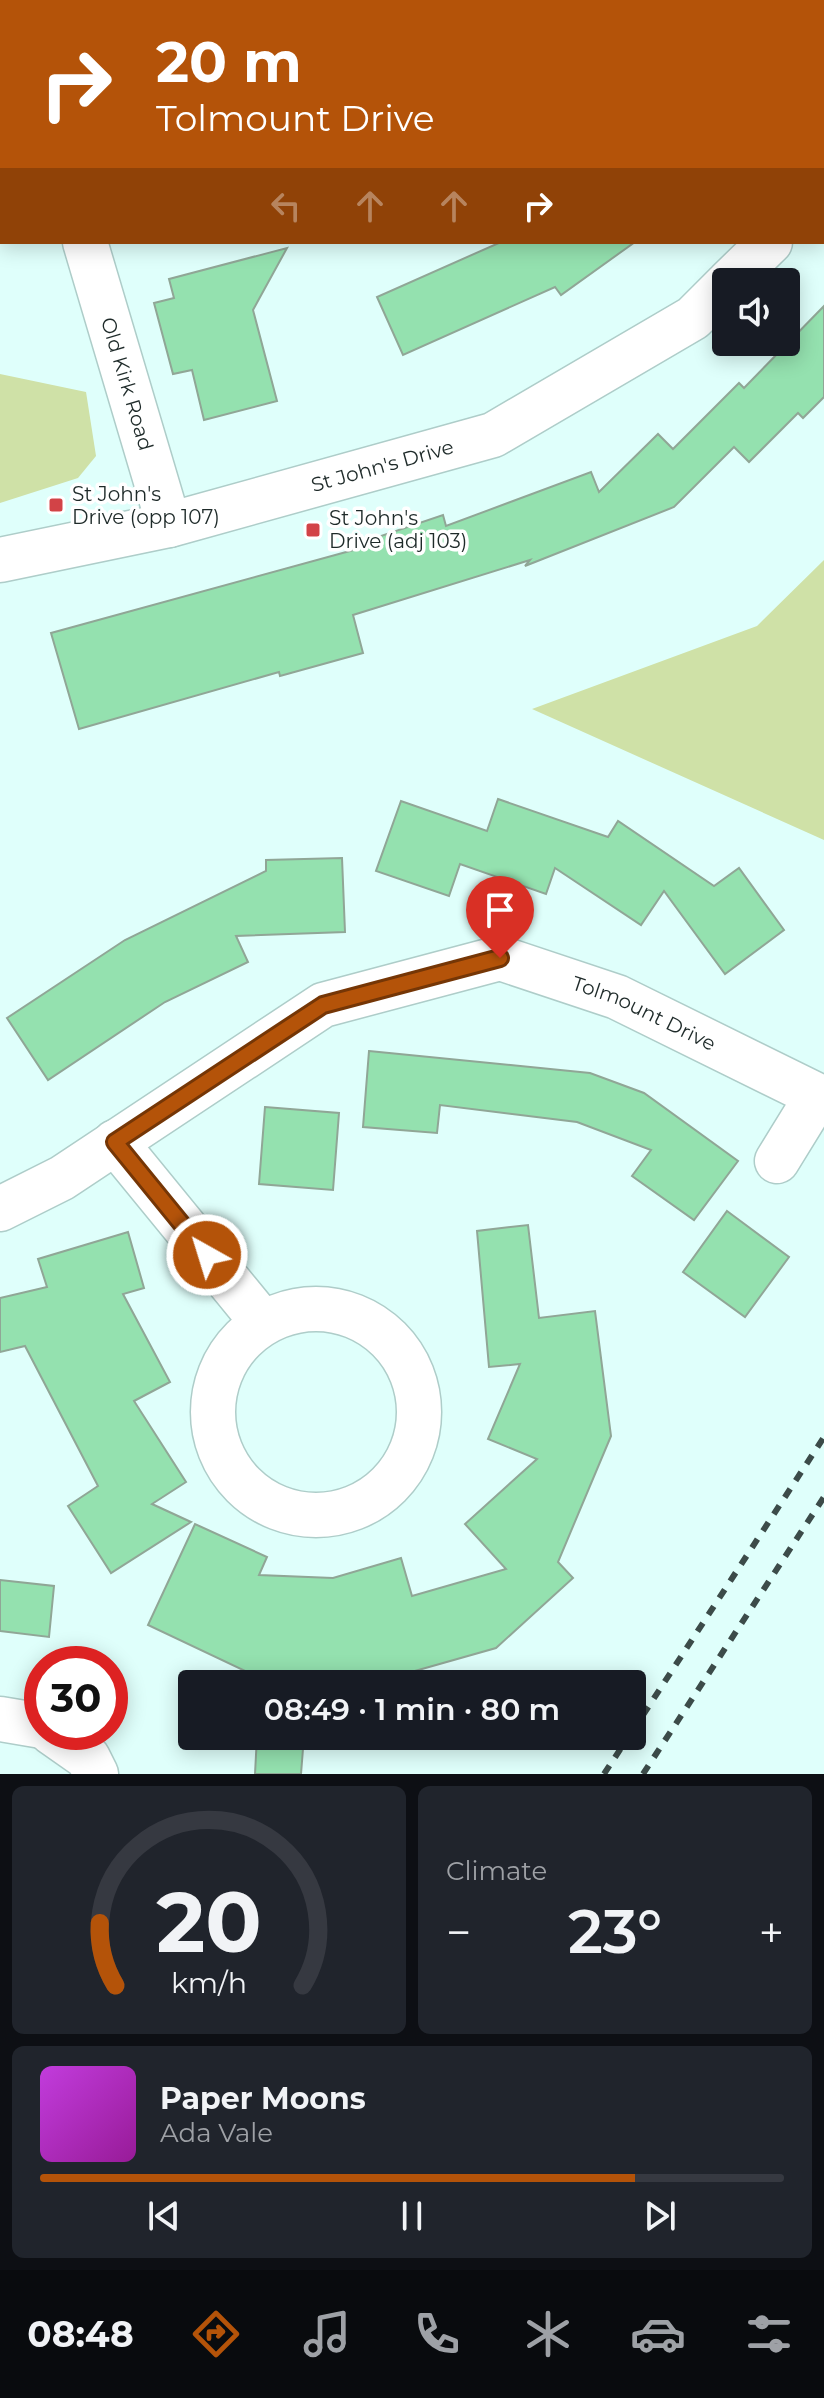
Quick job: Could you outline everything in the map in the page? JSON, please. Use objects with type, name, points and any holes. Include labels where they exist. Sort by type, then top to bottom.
[{"type":"street","name":"Old Kirk Road","points":[[86,244],[169,525]]},
{"type":"street","name":"St John's Drive","points":[[744,268],[768,244]]},
{"type":"street","name":"St John's Drive","points":[[0,560],[169,525],[493,435],[693,318],[712,300]]},
{"type":"street","name":"Tolmount Drive","points":[[0,1209],[62,1178],[323,1005],[500,958],[617,997],[820,1097],[777,1161]]},
{"type":"street","points":[[115,1142],[263,1323]]},
{"type":"street","points":[[304,1310],[333,1311],[368,1324],[396,1347],[411,1373],[417,1393],[418,1425],[401,1470],[370,1500],[345,1511],[315,1515],[289,1512],[257,1497],[231,1471],[213,1425],[217,1382],[241,1341],[263,1323],[304,1310]]},
{"type":"street","points":[[0,1719],[24,1723]]},
{"type":"street","points":[[77,1750],[88,1758],[96,1774]]},
{"type":"green space","points":[[0,374],[86,392],[96,456],[78,478],[0,503]]},
{"type":"green space","points":[[824,560],[824,840],[532,709],[757,626]]},
{"type":"building","points":[[496,244],[632,244],[561,295],[555,287],[403,355],[377,297]]},
{"type":"building","points":[[287,248],[253,310],[277,401],[204,420],[192,370],[173,374],[154,303],[174,298],[169,279]]},
{"type":"building","points":[[824,306],[824,397],[803,418],[798,413],[749,462],[734,447],[674,507],[525,566],[530,560],[353,615],[363,653],[280,676],[279,672],[79,729],[51,633],[368,546],[366,541],[443,515],[446,526],[591,472],[599,492],[658,434],[673,449],[739,383],[744,388],[775,356],[800,356],[800,331]]},
{"type":"building","points":[[498,799],[608,837],[618,821],[714,886],[739,868],[784,930],[725,974],[664,891],[641,925],[555,868],[546,894],[460,864],[449,896],[376,871],[401,801],[487,831]]},
{"type":"building","points":[[342,858],[345,932],[236,936],[248,962],[165,1002],[48,1080],[7,1018],[125,940],[266,871],[266,860]]},
{"type":"building","points":[[369,1051],[590,1073],[644,1093],[738,1161],[694,1220],[632,1176],[651,1150],[577,1122],[440,1105],[437,1133],[363,1127]]},
{"type":"building","points":[[265,1107],[339,1113],[333,1190],[259,1184]]},
{"type":"building","points":[[727,1211],[789,1257],[745,1317],[683,1272]]},
{"type":"building","points":[[528,1225],[539,1318],[595,1311],[611,1436],[558,1562],[573,1578],[496,1648],[418,1670],[243,1670],[148,1625],[195,1524],[267,1557],[259,1575],[333,1578],[401,1558],[412,1596],[506,1569],[465,1524],[537,1459],[488,1439],[520,1364],[489,1367],[477,1231]]},
{"type":"building","points":[[128,1232],[144,1288],[123,1294],[170,1382],[134,1401],[186,1482],[152,1504],[191,1522],[111,1573],[68,1506],[98,1486],[25,1346],[0,1352],[0,1298],[47,1287],[38,1259]]},
{"type":"building","points":[[0,1580],[54,1586],[49,1637],[0,1631]]},
{"type":"building","points":[[256,1750],[303,1750],[301,1774],[255,1774]]},
{"type":"railway","points":[[646,1710],[824,1437]]},
{"type":"railway","points":[[643,1774],[824,1497]]},
{"type":"railway","points":[[604,1774],[620,1750]]},
{"type":"place","name":"St John's Drive (opp 107)","points":[[56,505]]},
{"type":"place","name":"St John's Drive (adj 103)","points":[[313,530]]},
{"type":"route","points":[[207,1255],[115,1142],[323,1005],[500,958]]}]
